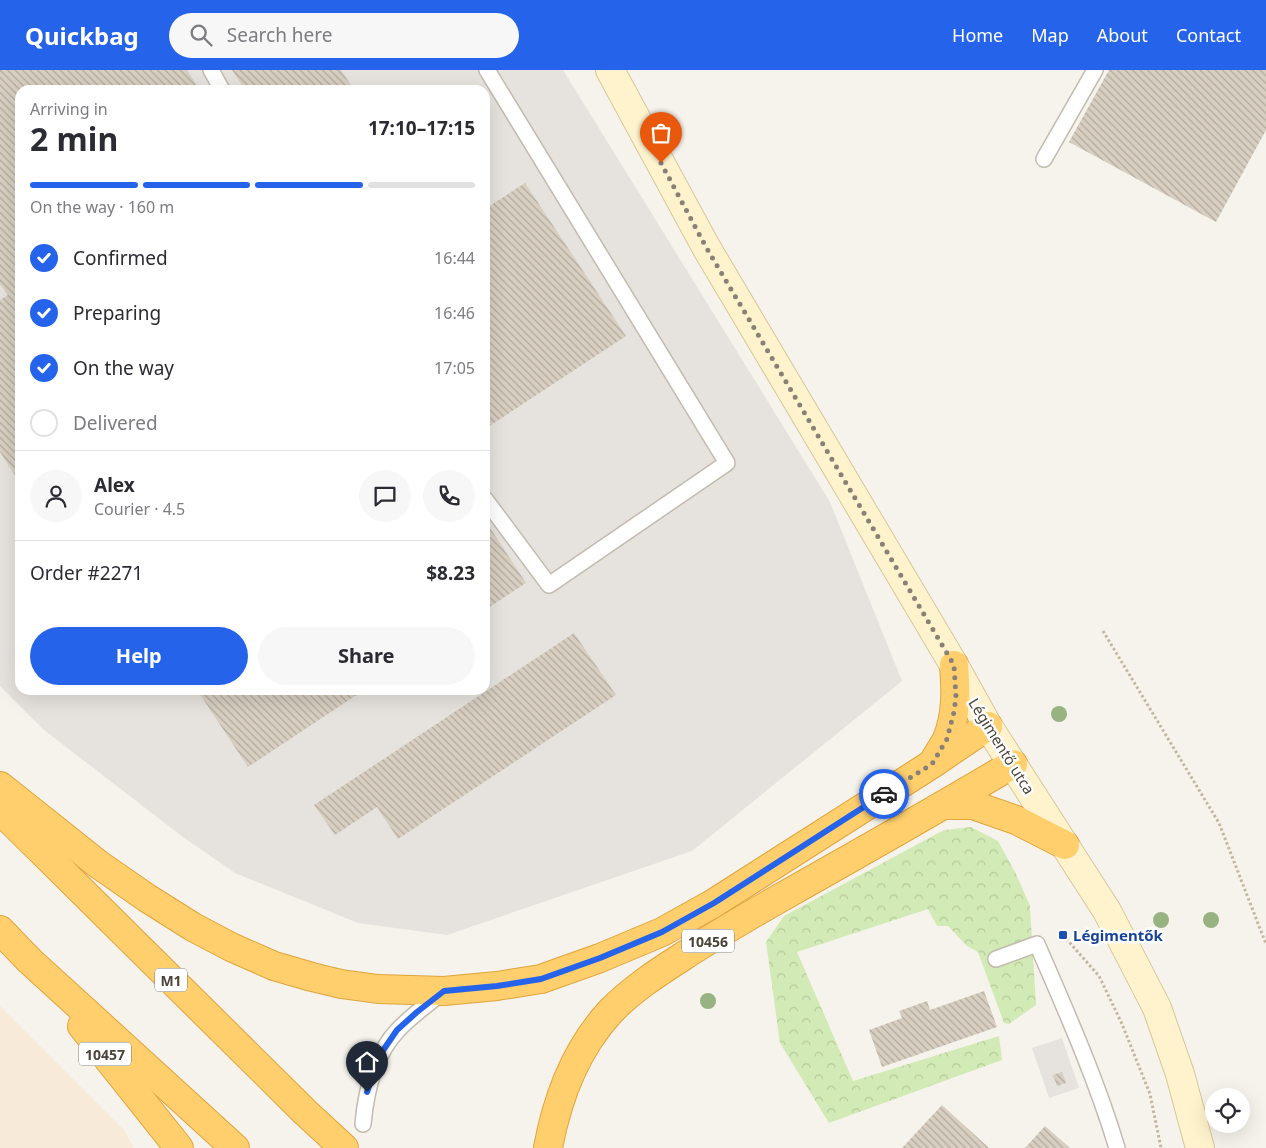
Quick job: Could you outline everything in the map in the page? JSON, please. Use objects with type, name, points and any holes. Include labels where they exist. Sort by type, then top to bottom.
[{"type":"highway","points":[[932,764],[947,739],[954,712],[956,697],[954,665]]},
{"type":"highway","points":[[0,786],[98,864],[193,927],[231,947],[274,966],[341,984],[378,989],[444,991],[497,986],[541,979],[600,958],[662,932],[714,903],[932,764],[988,726]]},
{"type":"highway","name":"10456","points":[[548,1148],[552,1124],[574,1065],[590,1037],[610,1012],[630,993],[657,972],[740,921],[1013,764]]},
{"type":"highway","name":"10456","points":[[944,805],[973,805],[1016,820],[1065,844]]},
{"type":"highway","name":"M1","points":[[0,810],[305,1112],[344,1148]]},
{"type":"highway","points":[[0,930],[30,961],[235,1148]]},
{"type":"highway","name":"10457","points":[[30,961],[179,1148]]},
{"type":"main road","name":"Légimentő utca","points":[[610,70],[706,247],[954,665],[988,726],[1107,911],[1157,1008],[1180,1074],[1200,1148]]},
{"type":"lane","points":[[211,70],[219,85]]},
{"type":"lane","points":[[487,70],[727,463],[549,585],[490,506]]},
{"type":"lane","points":[[1044,159],[1095,70]]},
{"type":"lane","points":[[996,959],[1037,944],[1087,1061],[1117,1148]]},
{"type":"lane","points":[[364,1124],[365,1102],[369,1082],[384,1049],[397,1030],[444,991]]},
{"type":"path","points":[[1103,631],[1219,823],[1266,944]]},
{"type":"path","points":[[1063,935],[1099,976],[1122,1024],[1150,1094],[1161,1148]]},
{"type":"shaded area","points":[[0,70],[563,70],[830,502],[902,681],[692,851],[447,935],[358,923],[235,873],[183,837],[44,730],[0,686]]},
{"type":"shaded area","points":[[0,1006],[123,1129],[134,1148],[0,1148]]},
{"type":"shaded area","points":[[1062,1038],[1079,1088],[1049,1098],[1032,1048]]},
{"type":"green space","points":[[971,827],[998,841],[1016,874],[1030,906],[1036,1005],[1009,1024],[1004,1023],[978,952],[967,946],[948,926],[937,926],[928,909],[797,952],[853,1081],[999,1036],[1002,1060],[829,1123],[780,1043],[766,942],[784,916],[944,830]]},
{"type":"building","points":[[0,70],[187,70],[197,85],[15,85],[15,475],[0,452],[0,300],[8,295],[0,284]]},
{"type":"building","points":[[232,70],[341,70],[351,85],[242,85]]},
{"type":"building","points":[[1109,70],[1266,70],[1266,130],[1216,222],[1069,142]]},
{"type":"building","points":[[525,183],[626,336],[490,426],[490,206]]},
{"type":"building","points":[[490,528],[526,583],[490,607]]},
{"type":"building","points":[[574,633],[616,695],[398,839],[377,807],[335,835],[314,805],[480,695],[490,695],[490,689]]},
{"type":"building","points":[[200,695],[356,695],[248,767]]},
{"type":"building","points":[[984,991],[997,1027],[882,1067],[869,1030],[902,1018],[899,1011],[927,1001],[930,1010]]},
{"type":"building","points":[[1062,1072],[1066,1083],[1057,1086],[1053,1075]]},
{"type":"building","points":[[942,1105],[989,1148],[902,1148]]},
{"type":"building","points":[[1045,1126],[1070,1148],[1025,1148]]},
{"type":"way so far","points":[[661,163],[706,247],[954,665],[956,697],[947,739],[932,764],[884,794]]},
{"type":"place","name":"Légimentők","points":[[1063,935]]},
{"type":"route","points":[[367,1092],[376,1065],[397,1030],[444,991],[497,986],[541,979],[600,958],[662,932],[714,903],[884,794]]}]
